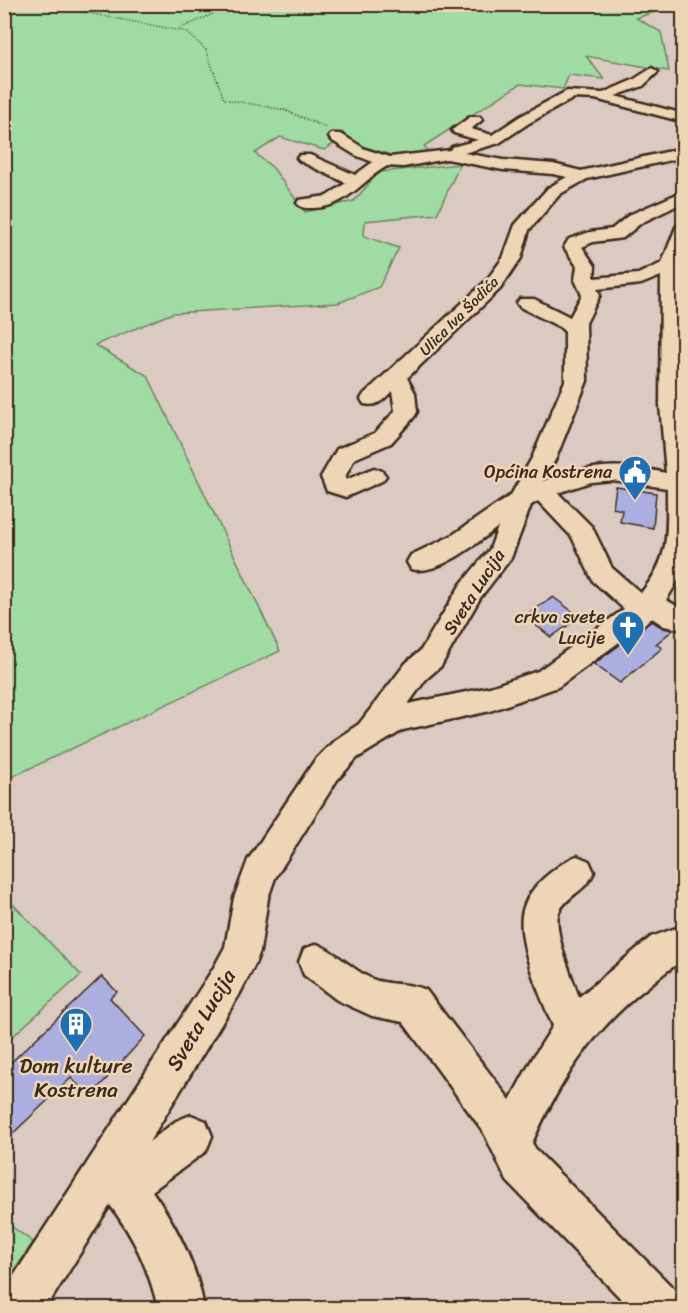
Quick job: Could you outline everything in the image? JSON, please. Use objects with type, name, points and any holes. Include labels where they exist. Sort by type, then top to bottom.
[{"type":"street","points":[[608,96],[638,83],[652,72]]},
{"type":"street","points":[[594,89],[605,82],[612,83],[608,96]]},
{"type":"street","points":[[457,150],[494,140],[546,107],[572,94],[587,93],[632,101],[684,118]]},
{"type":"street","points":[[632,101],[657,95]]},
{"type":"street","points":[[526,103],[546,107]]},
{"type":"street","points":[[475,120],[459,130],[494,140]]},
{"type":"street","points":[[336,137],[360,152],[385,161]]},
{"type":"street","points":[[483,151],[494,143],[494,140]]},
{"type":"street","points":[[350,166],[360,152]]},
{"type":"street","name":"Ulica Iva Šodića","points":[[372,399],[493,285],[512,258],[521,229],[546,197],[581,176],[684,152]]},
{"type":"street","name":"Ulica Iva Šodića","points":[[385,161],[403,162],[425,156],[447,154],[503,165],[553,169],[581,176]]},
{"type":"street","points":[[528,166],[544,154]]},
{"type":"street","points":[[305,158],[357,182]]},
{"type":"street","points":[[305,203],[318,204],[341,197],[349,192],[372,168],[385,161]]},
{"type":"street","name":"Sveta Lucija","points":[[370,733],[416,671],[431,658],[470,591],[502,552],[530,495],[569,402],[576,381],[576,323],[591,295],[584,280],[588,269],[573,247],[574,243],[590,237],[616,234],[635,219],[684,196]]},
{"type":"street","points":[[586,284],[601,285],[628,279],[643,279],[678,250]]},
{"type":"street","name":"Sveta Lucija","points":[[20,1308],[115,1178],[242,951],[250,898],[260,871],[326,770],[346,749],[396,720],[490,699],[548,680],[647,605],[673,567],[680,542],[680,483],[671,405],[677,344],[678,250]]},
{"type":"street","points":[[527,303],[567,323],[575,331]]},
{"type":"street","points":[[374,476],[346,489],[335,485],[333,477],[345,454],[383,438],[406,412],[404,393],[396,377]]},
{"type":"street","name":"Sveta Lucija","points":[[420,562],[467,540],[530,495],[602,473],[614,472],[680,483]]},
{"type":"street","points":[[530,495],[584,532],[602,574],[647,605],[677,621],[684,621]]},
{"type":"street","points":[[575,1032],[555,983],[539,918],[543,904],[577,872]]},
{"type":"street","points":[[510,1146],[528,1105],[562,1047],[598,1004],[664,950],[676,946]]},
{"type":"street","points":[[317,962],[353,991],[385,1003],[412,1003],[497,1117],[522,1166],[661,1308]]},
{"type":"street","points":[[181,1308],[160,1240],[115,1178],[191,1136]]},
{"type":"path","points":[[41,4],[179,29],[191,35],[206,50],[224,99],[308,117],[326,127],[336,137]]},
{"type":"path","points":[[179,29],[236,4]]},
{"type":"green space","points":[[4,5],[684,5],[683,9],[664,9],[636,18],[661,32],[669,71],[586,56],[604,79],[569,75],[563,89],[520,84],[424,146],[431,154],[382,159],[345,137],[324,150],[280,137],[255,153],[273,168],[305,212],[354,201],[379,172],[460,164],[437,214],[365,221],[364,236],[399,248],[379,287],[338,303],[173,313],[95,345],[148,376],[280,651],[5,780]]},
{"type":"green space","points":[[4,895],[81,975],[5,1043],[4,1043]]},
{"type":"green space","points":[[4,1221],[33,1242],[15,1270],[5,1262]]},
{"type":"building","name":"Općina Kostrena","points":[[616,487],[656,493],[653,528],[620,522],[622,510],[613,508]]},
{"type":"building","points":[[553,597],[580,617],[551,637],[524,616]]},
{"type":"building","name":"crkva svete Lucije","points":[[652,621],[663,628],[673,630],[656,644],[662,648],[620,683],[594,664]]},
{"type":"building","name":"Dom kulture Kostrena","points":[[102,976],[117,992],[110,998],[145,1036],[90,1097],[71,1078],[4,1142],[4,1069]]},
{"type":"place","name":"Općina Kostrena","points":[[635,501]]},
{"type":"place","name":"crkva svete Lucije","points":[[628,656]]},
{"type":"place","name":"Dom kulture Kostrena","points":[[76,1053]]}]
